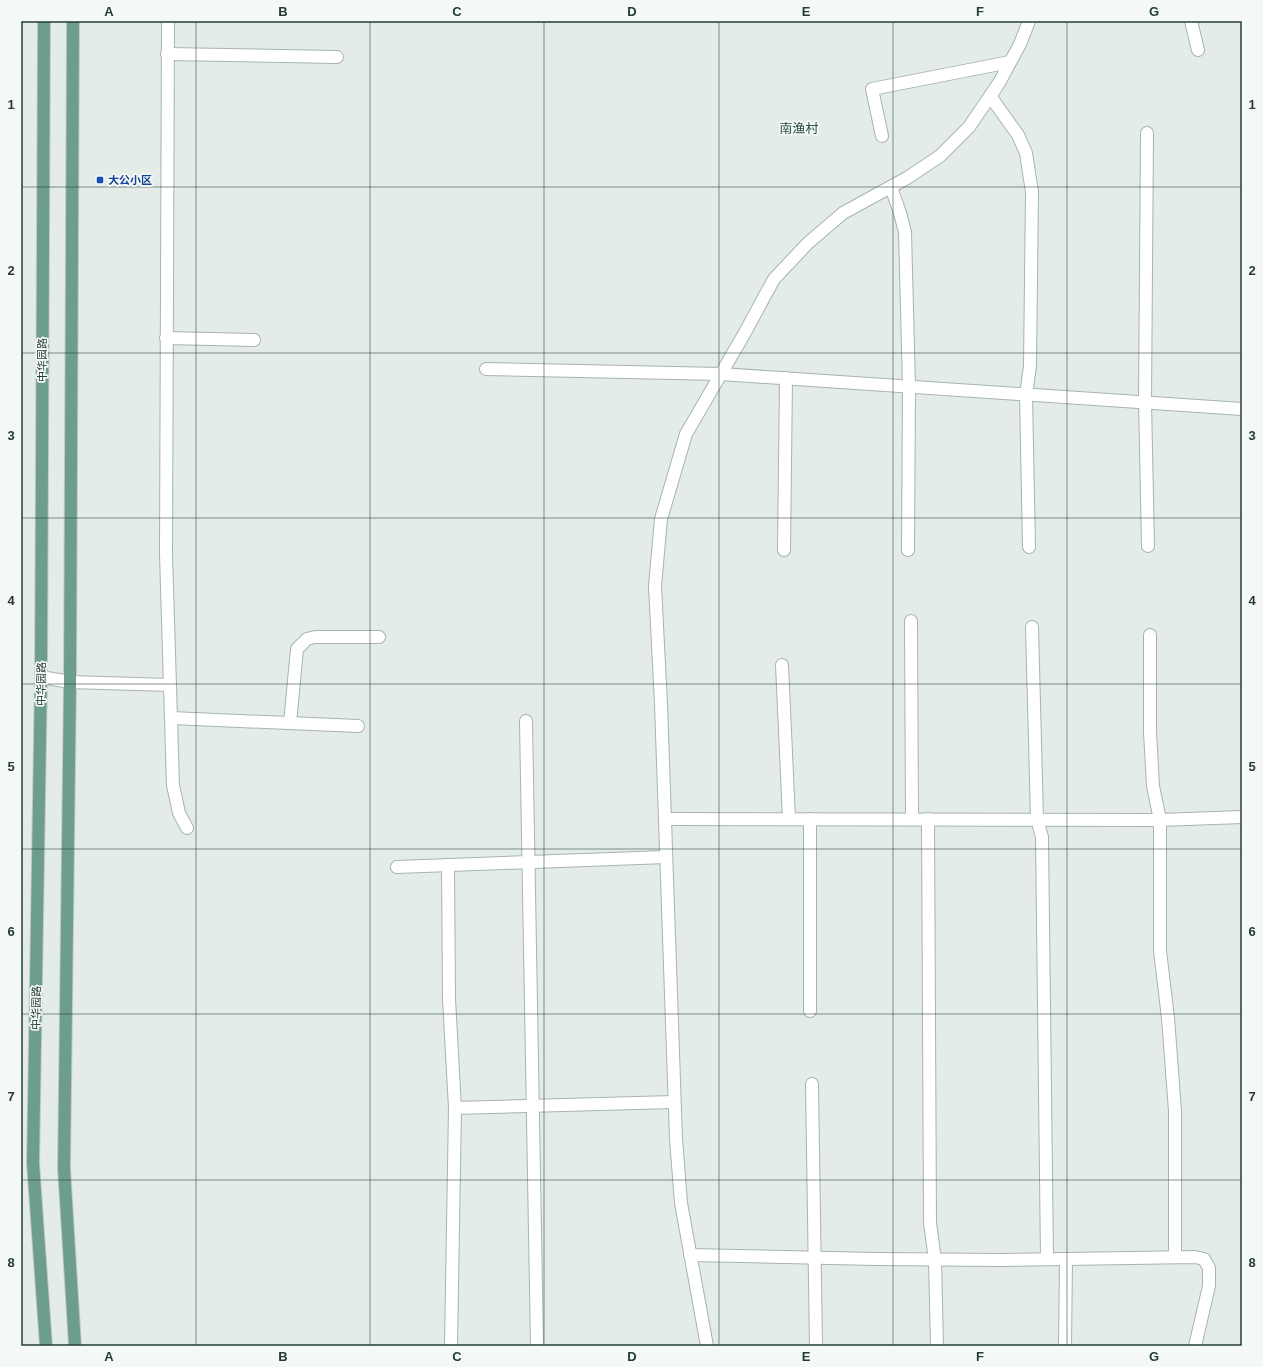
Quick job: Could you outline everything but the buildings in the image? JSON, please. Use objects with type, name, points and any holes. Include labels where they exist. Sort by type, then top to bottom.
[{"type":"main road","name":"中华园路","points":[[44,21],[41,677],[33,1163],[46,1346]]},
{"type":"main road","points":[[73,21],[70,682],[64,1168],[75,1346]]},
{"type":"street","points":[[168,21],[166,554],[172,785],[179,813],[187,828]]},
{"type":"street","points":[[706,1346],[681,1202],[676,1139],[661,704],[655,586],[661,519],[686,434],[774,279],[808,243],[843,213],[907,178],[940,156],[969,127],[999,83],[1020,44],[1029,21]]},
{"type":"street","points":[[1190,21],[1198,50]]},
{"type":"street","points":[[167,54],[337,57]]},
{"type":"street","points":[[882,136],[872,89],[1010,62]]},
{"type":"street","points":[[990,96],[1018,135],[1026,153],[1032,192],[1030,366],[1026,395],[1029,547]]},
{"type":"street","points":[[1147,133],[1145,402],[1148,546]]},
{"type":"street","points":[[891,187],[905,232],[909,387],[908,550]]},
{"type":"street","points":[[166,338],[254,340]]},
{"type":"street","points":[[486,369],[721,374],[1242,409]]},
{"type":"street","points":[[784,550],[786,378]]},
{"type":"street","points":[[911,620],[912,819]]},
{"type":"street","points":[[1032,627],[1037,819],[1042,837],[1047,1259]]},
{"type":"street","points":[[1150,635],[1150,732],[1153,786],[1160,820],[1160,951],[1168,1018],[1175,1111],[1175,1257]]},
{"type":"street","points":[[290,723],[297,649],[307,639],[315,637],[379,637]]},
{"type":"street","points":[[782,664],[789,819]]},
{"type":"street","points":[[41,677],[70,682],[170,685]]},
{"type":"street","points":[[171,718],[358,726]]},
{"type":"street","points":[[526,721],[537,1346]]},
{"type":"street","points":[[665,819],[1160,820],[1242,817]]},
{"type":"street","points":[[810,819],[810,1011]]},
{"type":"street","points":[[928,819],[930,1223],[936,1260],[937,1346]]},
{"type":"street","points":[[397,866],[666,857]]},
{"type":"street","points":[[448,865],[448,999],[455,1108],[451,1346]]},
{"type":"street","points":[[812,1084],[816,1346]]},
{"type":"street","points":[[455,1108],[674,1102]]},
{"type":"street","points":[[690,1255],[936,1260],[1195,1256],[1204,1259],[1209,1268],[1209,1286],[1195,1346]]},
{"type":"street","points":[[1065,1346],[1066,1259]]},
{"type":"place","name":"大公小区","points":[[100,180]]},
{"type":"district","name":"南渔村","points":[[799,128]]}]
